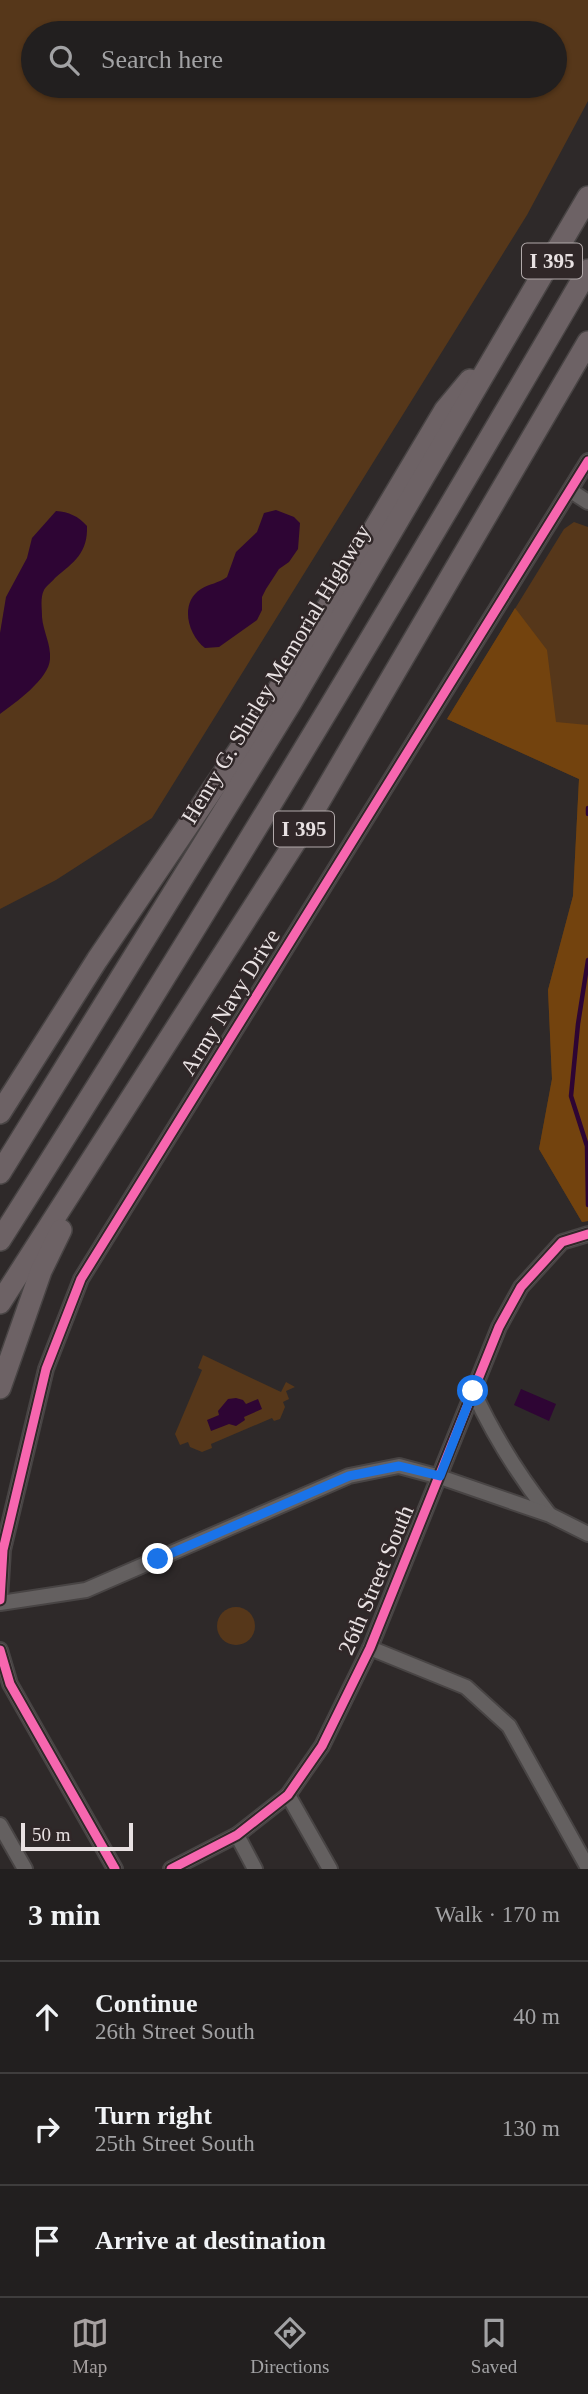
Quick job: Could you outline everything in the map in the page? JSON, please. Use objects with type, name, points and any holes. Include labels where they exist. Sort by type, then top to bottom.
[{"type":"highway","name":"Henry G. Shirley Memorial Highway","points":[[0,1174],[292,701],[588,197]]},
{"type":"highway","points":[[0,1240],[316,730],[588,270]]},
{"type":"highway","points":[[0,1113],[97,960],[265,712],[445,410],[515,324]]},
{"type":"highway","name":"I 395","points":[[0,1303],[299,836],[588,342]]},
{"type":"highway","points":[[0,1388],[41,1271],[103,1146]]},
{"type":"street","name":"Army Navy Drive","points":[[0,1601],[3,1550],[46,1369],[81,1279],[588,461]]},
{"type":"street","points":[[571,491],[588,502]]},
{"type":"street","name":"26th Street South","points":[[171,1869],[236,1835],[288,1795],[322,1746],[370,1648],[499,1327],[521,1287],[562,1242],[588,1234]]},
{"type":"street","points":[[473,1391],[489,1425],[521,1479],[550,1515]]},
{"type":"street","points":[[0,1601],[86,1590],[349,1476],[399,1466],[440,1476],[550,1515],[588,1534]]},
{"type":"street","points":[[370,1648],[466,1686],[509,1726],[588,1868]]},
{"type":"street","points":[[0,1650],[10,1684],[115,1869]]},
{"type":"street","points":[[288,1795],[330,1869]]},
{"type":"street","points":[[0,1825],[25,1869]]},
{"type":"street","points":[[236,1835],[255,1869]]},
{"type":"shaded area","points":[[0,0],[588,0],[588,101],[527,215],[152,818],[56,880],[0,909]]},
{"type":"shaded area","points":[[276,510],[294,517],[300,523],[298,549],[289,562],[279,569],[266,589],[257,620],[219,647],[205,648],[190,627],[190,602],[201,589],[227,577],[236,552],[257,532],[264,513]]},
{"type":"shaded area","points":[[56,511],[73,515],[87,526],[85,543],[74,562],[55,578],[43,593],[42,617],[50,653],[48,667],[30,690],[0,714],[0,633],[6,597],[27,558],[32,538]]},
{"type":"shaded area","points":[[574,522],[588,527],[588,1221],[582,1222],[539,1149],[552,1079],[548,990],[573,896],[579,779],[447,719],[564,529]]},
{"type":"shaded area","points":[[515,608],[547,650],[556,722],[588,725],[588,1221],[582,1222],[539,1149],[552,1079],[548,990],[573,896],[579,779],[447,719]]},
{"type":"shaded area","points":[[203,1355],[281,1392],[286,1382],[295,1387],[286,1391],[289,1399],[283,1402],[285,1407],[280,1419],[274,1421],[272,1418],[211,1444],[212,1448],[202,1452],[190,1447],[188,1442],[180,1445],[175,1434],[202,1370],[198,1368]]},
{"type":"shaded area","points":[[521,1389],[556,1404],[549,1421],[514,1405]]},
{"type":"shaded area","points":[[236,1398],[246,1404],[258,1399],[262,1409],[244,1417],[245,1420],[236,1426],[229,1424],[211,1431],[207,1420],[219,1415],[218,1411],[228,1399]]},
{"type":"shaded area","points":[[236,1607],[250,1612],[255,1626],[250,1640],[236,1645],[222,1640],[217,1626],[222,1612]]},
{"type":"waterway","points":[[588,808],[588,814]]},
{"type":"waterway","points":[[588,960],[571,1096],[587,1146],[588,1205]]},
{"type":"cycle path","points":[[0,1600],[3,1550],[46,1369],[81,1279],[588,461]]},
{"type":"cycle path","points":[[171,1869],[237,1835],[288,1795],[322,1746],[370,1648],[499,1327],[521,1287],[562,1242],[588,1234]]},
{"type":"cycle path","points":[[0,1650],[10,1684],[115,1869]]},
{"type":"route","points":[[158,1559],[349,1476],[399,1466],[440,1476],[473,1391]]}]
